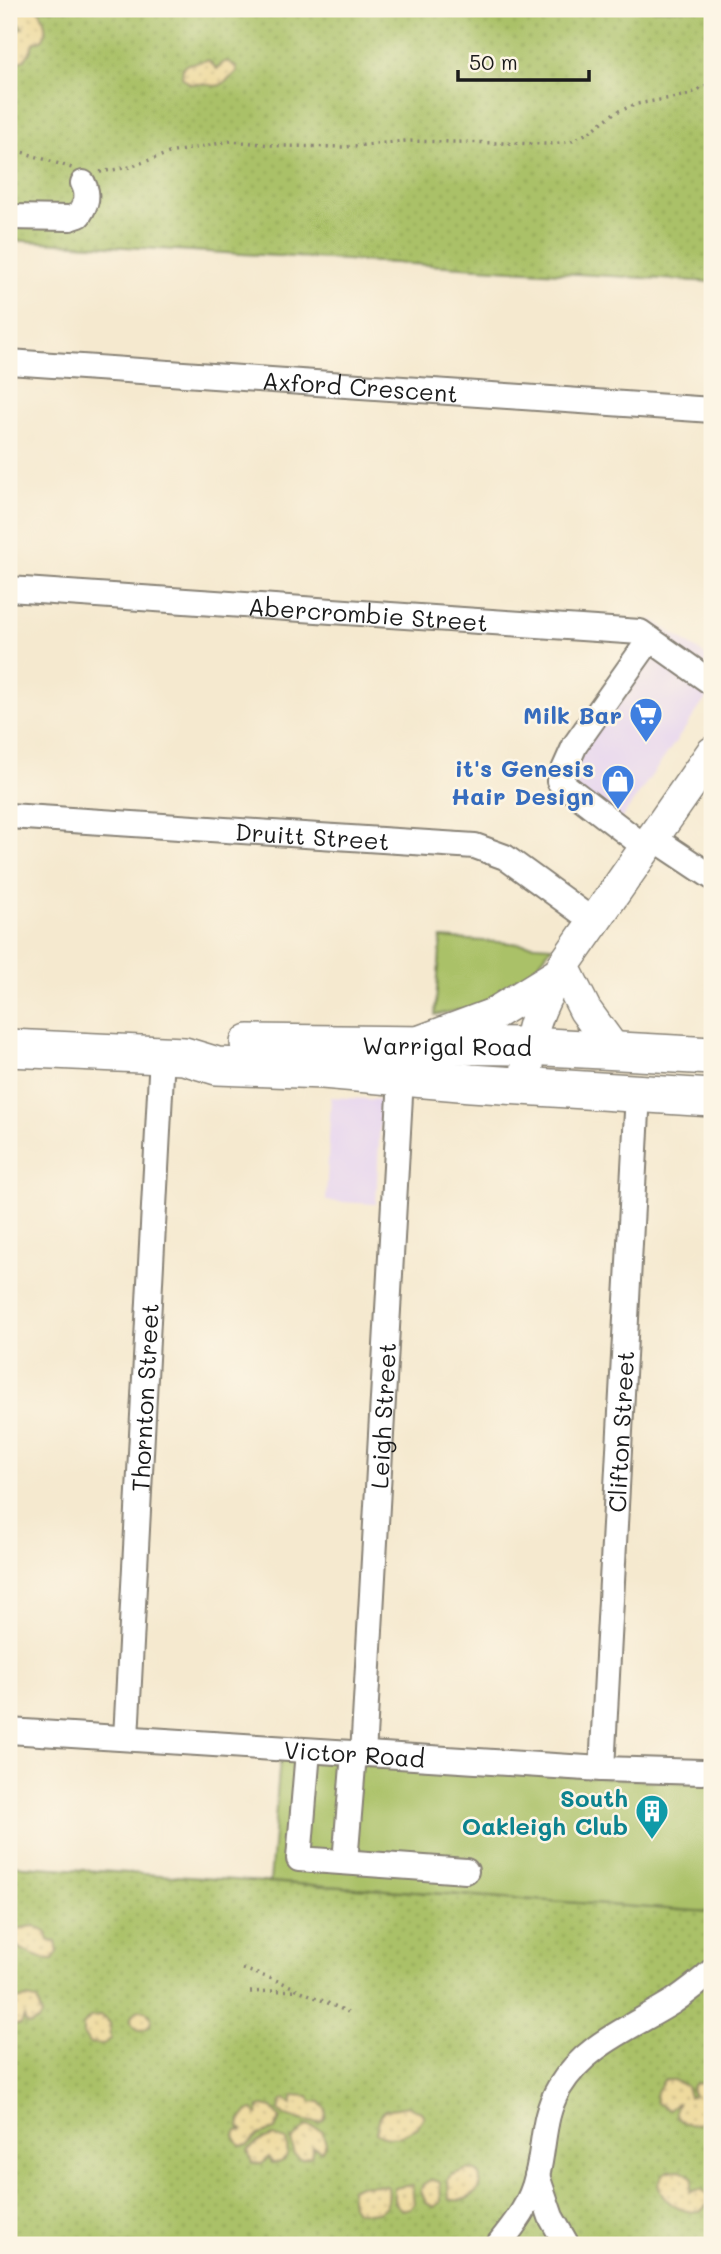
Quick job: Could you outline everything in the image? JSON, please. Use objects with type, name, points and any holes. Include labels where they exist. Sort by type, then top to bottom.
[{"type":"highway","name":"Warrigal Road","points":[[9,1048],[173,1056],[218,1042],[407,1061],[526,1086],[712,1098]]},
{"type":"highway","name":"Warrigal Road","points":[[407,1061],[528,1046],[712,1056]]},
{"type":"main road","points":[[526,1086],[528,1046],[536,1015],[561,970],[712,753]]},
{"type":"main road","points":[[561,970],[614,1050]]},
{"type":"main road","points":[[407,1061],[492,1015],[561,970]]},
{"type":"street","points":[[9,217],[70,218],[79,215],[88,193],[86,174]]},
{"type":"street","name":"Axford Crescent","points":[[9,362],[712,410]]},
{"type":"street","name":"Abercrombie Street","points":[[9,589],[639,632],[712,683]]},
{"type":"street","points":[[650,639],[575,745],[559,781],[649,842],[712,877]]},
{"type":"street","name":"Druitt Street","points":[[9,816],[475,846],[505,857],[593,921]]},
{"type":"street","name":"Thornton Street","points":[[126,1738],[173,1056]]},
{"type":"street","name":"Leigh Street","points":[[345,1862],[359,1755],[407,1061]]},
{"type":"street","name":"Clifton Street","points":[[602,1769],[638,1093]]},
{"type":"street","name":"Victor Road","points":[[9,1731],[359,1755],[702,1772]]},
{"type":"street","points":[[307,1751],[299,1859],[466,1871]]},
{"type":"street","points":[[498,2245],[524,2213],[537,2176],[542,2135],[549,2111],[568,2074],[600,2044],[673,2001],[712,1971]]},
{"type":"street","points":[[537,2176],[551,2217],[567,2245]]},
{"type":"street","points":[[524,2213],[536,2212],[551,2217]]},
{"type":"path","points":[[9,153],[22,152],[86,174],[130,167],[169,153],[231,141],[282,146],[345,147],[406,141],[549,144],[569,142],[591,131],[614,113],[637,103],[688,95],[712,82]]},
{"type":"path","points":[[243,1969],[348,2012]]},
{"type":"path","points":[[250,1992],[299,1990]]},
{"type":"shaded area","points":[[652,619],[712,660],[712,690],[614,829],[551,785],[564,748]]},
{"type":"shaded area","points":[[331,1097],[381,1100],[376,1204],[326,1201]]},
{"type":"green space","points":[[9,9],[712,9],[712,282],[9,240]]},
{"type":"green space","points":[[441,938],[552,946],[529,976],[474,1007],[435,1015]]},
{"type":"green space","points":[[280,1758],[712,1784],[712,1912],[270,1882]]},
{"type":"green space","points":[[9,1865],[712,1912],[712,2245],[9,2245]]},
{"type":"sand","points":[[18,9],[39,9],[45,28],[43,39],[33,43],[27,56],[17,62],[9,57],[9,33],[23,28],[18,23]]},
{"type":"sand","points":[[208,60],[217,69],[224,62],[229,62],[236,67],[237,72],[219,86],[190,84],[182,77],[183,67]]},
{"type":"sand","points":[[35,1926],[47,1933],[49,1941],[56,1942],[58,1952],[53,1960],[31,1954],[11,1941],[17,1931]]},
{"type":"sand","points":[[27,1998],[37,2000],[42,2016],[30,2025],[26,2024],[24,2017],[21,2025],[9,2025],[9,2001]]},
{"type":"sand","points":[[141,2010],[148,2013],[151,2020],[148,2027],[141,2030],[134,2027],[131,2020],[134,2013]]},
{"type":"sand","points":[[101,2016],[110,2023],[111,2039],[103,2044],[89,2043],[83,2034],[83,2025],[90,2017]]},
{"type":"sand","points":[[664,2080],[673,2080],[686,2086],[689,2097],[694,2096],[691,2090],[694,2084],[701,2083],[712,2092],[712,2129],[704,2122],[710,2110],[704,2110],[701,2123],[689,2124],[677,2117],[676,2108],[679,2102],[669,2110],[657,2103],[655,2095]]},
{"type":"sand","points":[[294,2095],[308,2096],[311,2101],[320,2102],[326,2109],[323,2121],[311,2122],[291,2118],[282,2113],[279,2110],[281,2102],[285,2099],[292,2104]]},
{"type":"sand","points":[[409,2106],[421,2112],[424,2117],[418,2127],[392,2137],[376,2132],[380,2116],[385,2110]]},
{"type":"sand","points":[[259,2107],[272,2108],[280,2118],[275,2130],[258,2135],[248,2145],[240,2146],[234,2136],[237,2131],[243,2130],[239,2127],[240,2121],[248,2111],[254,2110],[256,2115]]},
{"type":"sand","points":[[306,2126],[322,2130],[326,2144],[321,2151],[313,2147],[312,2156],[301,2159],[295,2155],[291,2141]]},
{"type":"sand","points":[[273,2136],[286,2140],[285,2160],[272,2163],[269,2157],[262,2164],[252,2163],[248,2150]]},
{"type":"sand","points":[[468,2169],[478,2172],[480,2179],[477,2190],[462,2200],[449,2199],[448,2179],[451,2175]]},
{"type":"sand","points":[[681,2170],[693,2178],[690,2192],[700,2189],[707,2193],[708,2204],[700,2212],[686,2211],[674,2206],[664,2197],[658,2185],[664,2174]]},
{"type":"sand","points":[[432,2180],[440,2182],[441,2202],[434,2207],[426,2203],[421,2191],[422,2186]]},
{"type":"sand","points":[[359,2185],[388,2187],[388,2202],[376,2212],[356,2211],[352,2205],[350,2189]]},
{"type":"sand","points":[[412,2185],[414,2204],[402,2210],[394,2203],[394,2188]]},
{"type":"place","name":"Milk Bar","points":[[646,744]]},
{"type":"place","name":"it's Genesis Hair Design","points":[[618,811]]},
{"type":"place","name":"South Oakleigh Club","points":[[652,1841]]}]
